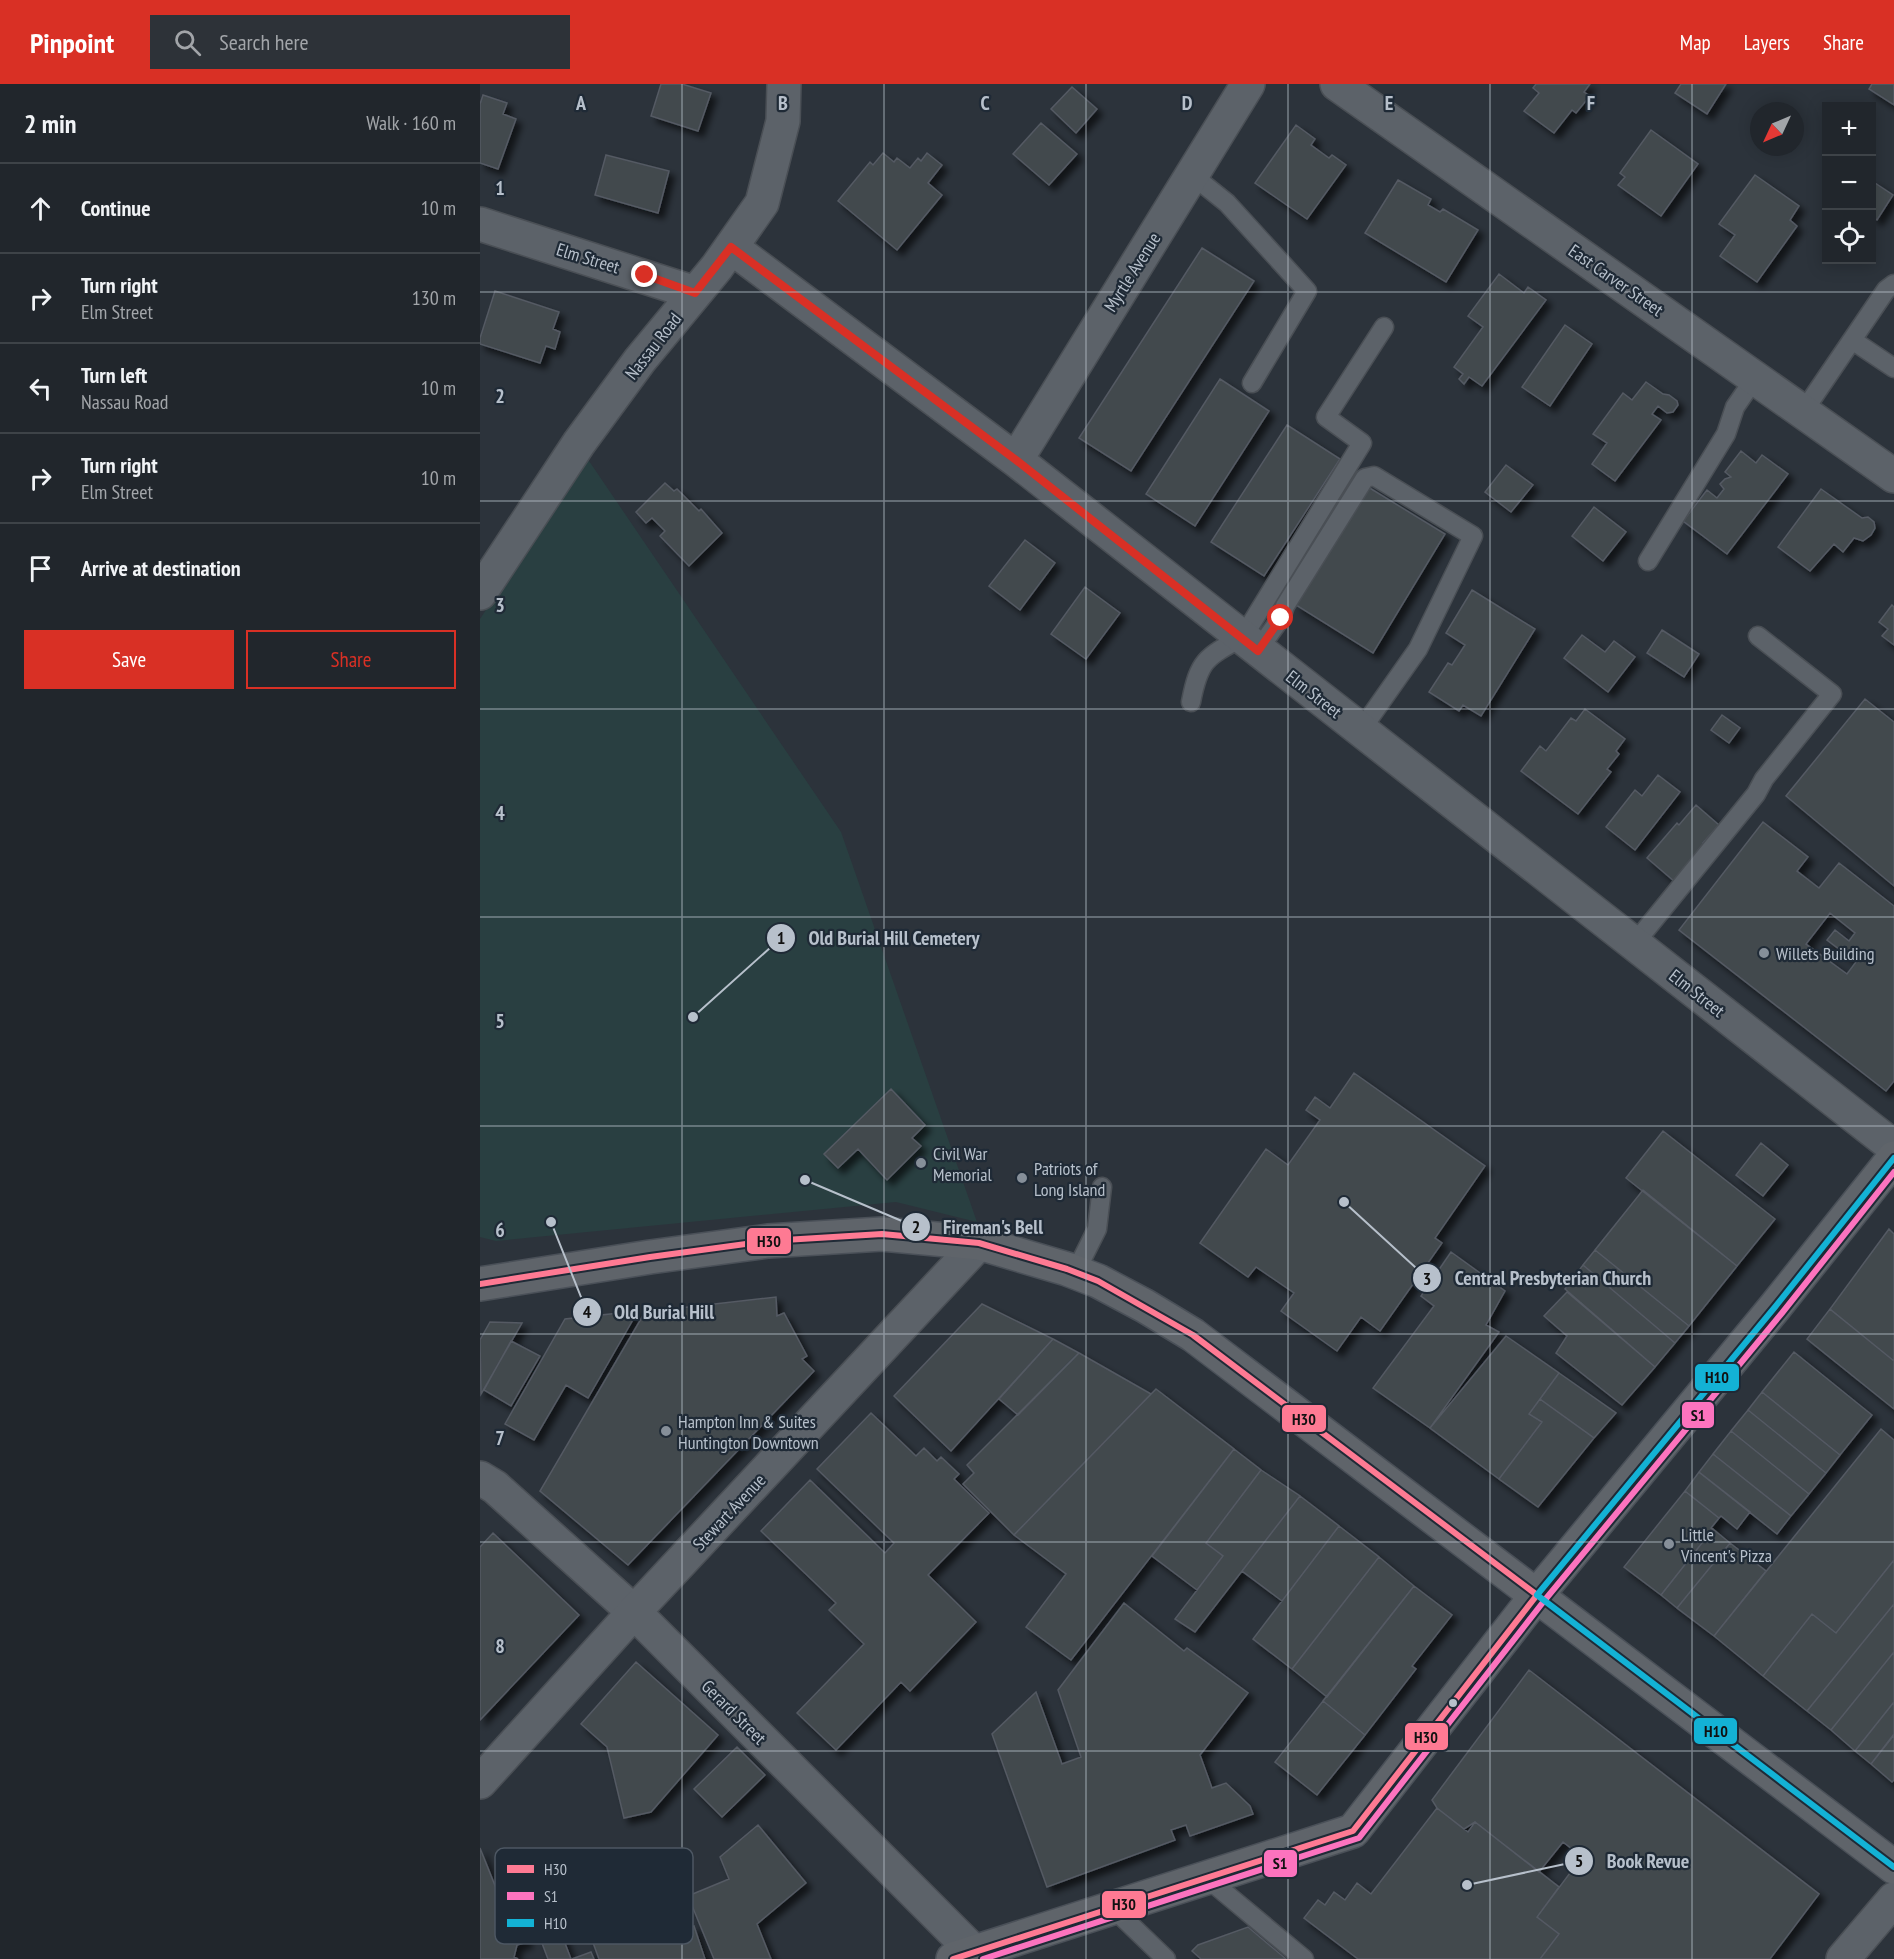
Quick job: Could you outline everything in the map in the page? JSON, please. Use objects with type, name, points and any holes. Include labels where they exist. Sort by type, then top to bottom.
[{"type":"main road","points":[[968,1957],[1353,1831],[1537,1595],[1775,1307],[1894,1158]]},
{"type":"main road","points":[[480,1284],[768,1241],[882,1234],[980,1243],[1098,1281],[1136,1300],[1192,1335],[1894,1867]]},
{"type":"street","name":"Nassau Road","points":[[480,593],[579,443],[640,360],[731,247],[762,203],[783,121],[784,84]]},
{"type":"street","name":"Myrtle Avenue","points":[[1016,460],[1248,84]]},
{"type":"street","name":"East Carver Street","points":[[1337,84],[1894,476]]},
{"type":"street","name":"Elm Street","points":[[480,224],[695,293]]},
{"type":"street","name":"Elm Street","points":[[731,247],[1016,460],[1894,1147]]},
{"type":"street","name":"Stewart Avenue","points":[[480,1782],[634,1612],[980,1243]]},
{"type":"street","name":"Gerard Street","points":[[480,1478],[495,1487],[634,1612],[968,1957]]},
{"type":"street","points":[[1843,1959],[1894,1899]]},
{"type":"lane","points":[[1192,175],[1227,203],[1308,291],[1252,383]]},
{"type":"lane","points":[[1803,412],[1886,290],[1894,284]]},
{"type":"lane","points":[[1250,644],[1362,443],[1326,417],[1384,327]]},
{"type":"lane","points":[[1852,340],[1894,368]]},
{"type":"lane","points":[[1648,561],[1726,434],[1736,407],[1755,378]]},
{"type":"lane","points":[[1191,702],[1196,674],[1212,653],[1250,644],[1281,618],[1285,606],[1365,478],[1374,476],[1473,536],[1418,649],[1361,730]]},
{"type":"lane","points":[[1634,944],[1756,794],[1764,779],[1832,694],[1758,636]]},
{"type":"lane","points":[[1075,1273],[1097,1229],[1102,1187]]},
{"type":"lane","points":[[1207,1878],[1304,1959]]},
{"type":"lane","points":[[1113,1908],[1166,1959]]},
{"type":"green space","points":[[587,458],[841,832],[977,1222],[896,1202],[496,1241],[480,1237],[480,619]]},
{"type":"building","points":[[661,84],[682,84],[711,93],[698,131],[651,116]]},
{"type":"building","points":[[1536,84],[1590,84],[1584,92],[1590,96],[1576,113],[1572,110],[1554,133],[1524,111],[1539,93],[1533,88]]},
{"type":"building","points":[[1681,84],[1726,84],[1707,114],[1675,93]]},
{"type":"building","points":[[1872,84],[1894,84],[1894,105],[1869,89]]},
{"type":"building","points":[[1072,87],[1097,109],[1076,133],[1051,109]]},
{"type":"building","points":[[483,95],[507,103],[503,114],[516,119],[498,169],[480,163],[480,104]]},
{"type":"building","points":[[1041,123],[1077,154],[1049,185],[1013,154]]},
{"type":"building","points":[[1296,125],[1315,139],[1311,145],[1329,158],[1332,155],[1346,165],[1307,219],[1255,183]]},
{"type":"building","points":[[1651,130],[1698,164],[1661,216],[1618,185],[1625,177],[1620,173]]},
{"type":"building","points":[[883,153],[894,162],[897,158],[910,168],[918,158],[921,161],[927,153],[942,165],[928,183],[942,195],[897,250],[838,201],[870,162],[873,165]]},
{"type":"building","points":[[606,155],[669,171],[658,213],[595,195]]},
{"type":"building","points":[[1755,175],[1799,206],[1790,220],[1797,226],[1757,282],[1720,256],[1735,235],[1719,224]]},
{"type":"building","points":[[1398,180],[1431,199],[1428,205],[1440,212],[1443,209],[1478,230],[1446,282],[1365,233]]},
{"type":"building","points":[[1876,184],[1893,195],[1876,219]]},
{"type":"building","points":[[1202,248],[1254,281],[1131,471],[1079,438]]},
{"type":"building","points":[[1499,274],[1524,293],[1528,287],[1546,300],[1482,386],[1469,377],[1464,384],[1459,379],[1463,374],[1454,367],[1483,327],[1468,316]]},
{"type":"building","points":[[495,291],[559,312],[553,329],[560,332],[555,349],[546,346],[540,363],[480,344]]},
{"type":"building","points":[[1565,325],[1592,344],[1550,406],[1522,387]]},
{"type":"building","points":[[1220,379],[1269,411],[1195,526],[1146,494]]},
{"type":"building","points":[[1646,382],[1663,394],[1669,395],[1677,401],[1678,405],[1673,412],[1667,413],[1658,406],[1652,414],[1661,420],[1615,481],[1592,464],[1607,443],[1593,434],[1623,393],[1632,400]]},
{"type":"building","points":[[1287,425],[1340,459],[1264,576],[1211,542]]},
{"type":"building","points":[[1741,451],[1756,463],[1762,455],[1788,474],[1727,554],[1683,521],[1707,490],[1717,498],[1724,489],[1720,484],[1731,477],[1725,472]]},
{"type":"building","points":[[1506,465],[1533,485],[1511,512],[1485,492]]},
{"type":"building","points":[[665,483],[674,491],[677,489],[699,511],[701,509],[722,533],[689,566],[660,536],[665,531],[652,518],[646,523],[636,512]]},
{"type":"building","points":[[1368,487],[1445,534],[1373,653],[1296,605]]},
{"type":"building","points":[[1821,489],[1862,518],[1868,517],[1874,522],[1875,528],[1871,535],[1863,541],[1854,538],[1843,552],[1834,544],[1810,571],[1778,547]]},
{"type":"building","points":[[1594,507],[1626,532],[1603,561],[1572,536]]},
{"type":"building","points":[[1025,540],[1055,563],[1020,610],[989,586]]},
{"type":"building","points":[[1085,587],[1120,613],[1086,659],[1051,634]]},
{"type":"building","points":[[1472,590],[1535,629],[1481,716],[1463,705],[1459,711],[1429,692],[1448,663],[1452,665],[1465,645],[1446,633]]},
{"type":"building","points":[[1892,605],[1894,607],[1894,645],[1882,636],[1888,629],[1879,622]]},
{"type":"building","points":[[1662,630],[1699,654],[1684,677],[1647,653]]},
{"type":"building","points":[[1582,635],[1605,652],[1614,641],[1635,657],[1608,692],[1564,658]]},
{"type":"building","points":[[1865,699],[1894,722],[1894,886],[1786,796]]},
{"type":"building","points":[[1585,709],[1625,739],[1616,751],[1619,754],[1607,769],[1611,772],[1578,814],[1521,771],[1540,746],[1546,751],[1571,718],[1576,721]]},
{"type":"building","points":[[1722,715],[1740,728],[1729,743],[1711,730]]},
{"type":"building","points":[[1658,775],[1680,792],[1635,850],[1606,827],[1635,790],[1642,796]]},
{"type":"building","points":[[1696,805],[1719,825],[1703,843],[1707,846],[1675,882],[1647,858]]},
{"type":"building","name":"Willets Building","points":[[1763,822],[1808,857],[1797,871],[1819,888],[1839,863],[1894,906],[1894,1081],[1886,1091],[1679,930]],"holes":[[[1830,913],[1855,933],[1849,941],[1835,930],[1827,940],[1856,962],[1847,974],[1806,944]]]},
{"type":"building","points":[[1354,1073],[1485,1166],[1435,1238],[1442,1243],[1380,1331],[1361,1317],[1337,1351],[1281,1311],[1294,1293],[1256,1267],[1248,1277],[1200,1243],[1266,1149],[1288,1165],[1320,1120],[1306,1110],[1315,1097],[1330,1108]]},
{"type":"building","points":[[891,1089],[925,1125],[912,1138],[921,1146],[887,1180],[858,1149],[838,1168],[824,1154]]},
{"type":"building","points":[[1663,1131],[1775,1219],[1737,1266],[1626,1178]]},
{"type":"building","points":[[1761,1143],[1788,1165],[1763,1196],[1736,1175]]},
{"type":"building","points":[[1643,1190],[1737,1266],[1689,1326],[1595,1250]]},
{"type":"building","points":[[1889,1229],[1894,1234],[1894,1361],[1830,1309]]},
{"type":"building","points":[[1595,1250],[1689,1326],[1675,1343],[1583,1265]]},
{"type":"building","points":[[1451,1252],[1505,1291],[1486,1325],[1499,1332],[1430,1428],[1373,1388],[1434,1306],[1421,1296]]},
{"type":"building","points":[[1583,1265],[1675,1343],[1655,1367],[1565,1289]]},
{"type":"building","points":[[1567,1292],[1655,1367],[1622,1405],[1556,1353],[1567,1336],[1544,1316]]},
{"type":"building","name":"Hampton Inn & Suites Huntington Downtown","points":[[776,1297],[777,1316],[784,1313],[807,1356],[802,1359],[814,1371],[628,1565],[540,1491],[645,1312]]},
{"type":"building","points":[[982,1304],[1053,1339],[951,1451],[894,1396]]},
{"type":"building","points":[[1830,1309],[1894,1361],[1894,1409],[1807,1339]]},
{"type":"building","points":[[638,1311],[588,1398],[566,1385],[534,1440],[505,1424],[565,1319]]},
{"type":"building","points":[[490,1322],[522,1323],[481,1394],[480,1340]]},
{"type":"building","points":[[1506,1336],[1559,1373],[1529,1414],[1542,1422],[1499,1479],[1430,1428]]},
{"type":"building","points":[[1053,1339],[1079,1353],[1018,1415],[999,1399]]},
{"type":"building","points":[[511,1341],[540,1356],[511,1406],[484,1390]]},
{"type":"building","points":[[1794,1352],[1872,1415],[1840,1455],[1762,1392]]},
{"type":"building","points":[[1079,1353],[1151,1394],[1014,1535],[963,1484],[974,1473],[967,1465]]},
{"type":"building","points":[[1559,1373],[1616,1413],[1594,1438],[1540,1399]]},
{"type":"building","points":[[1156,1389],[1234,1449],[1071,1660],[1026,1627],[1066,1574],[1014,1535]]},
{"type":"building","points":[[1762,1392],[1840,1455],[1826,1473],[1748,1410]]},
{"type":"building","points":[[1540,1399],[1594,1438],[1538,1507],[1499,1479],[1542,1422],[1529,1414]]},
{"type":"building","points":[[1748,1410],[1826,1473],[1809,1494],[1731,1431]]},
{"type":"building","points":[[871,1413],[916,1456],[924,1448],[937,1461],[941,1457],[959,1474],[954,1479],[989,1513],[928,1575],[976,1622],[910,1691],[901,1682],[836,1750],[797,1713],[864,1644],[829,1610],[836,1603],[761,1531],[810,1480],[885,1553],[894,1543],[817,1469]]},
{"type":"building","points":[[1881,1429],[1894,1440],[1894,1560],[1836,1633],[1812,1614],[1763,1676],[1714,1636]]},
{"type":"building","points":[[1731,1431],[1809,1494],[1791,1516],[1713,1454]]},
{"type":"building","points":[[1234,1449],[1261,1470],[1206,1543],[1223,1556],[1197,1590],[1152,1556]]},
{"type":"building","points":[[1713,1454],[1791,1516],[1777,1534],[1699,1472]]},
{"type":"building","points":[[1261,1470],[1300,1496],[1195,1632],[1175,1619],[1223,1556],[1206,1543]]},
{"type":"building","points":[[1699,1472],[1750,1512],[1737,1529],[1685,1491]]},
{"type":"building","points":[[1685,1491],[1719,1518],[1711,1528],[1713,1529],[1661,1595],[1624,1567]]},
{"type":"building","points":[[1300,1496],[1339,1526],[1282,1601],[1242,1571]]},
{"type":"building","points":[[1339,1526],[1379,1557],[1292,1669],[1253,1639]]},
{"type":"building","points":[[1713,1529],[1730,1543],[1677,1608],[1661,1595]]},
{"type":"building","points":[[493,1533],[579,1615],[480,1720],[480,1547]]},
{"type":"building","points":[[1730,1543],[1766,1571],[1714,1636],[1677,1608]]},
{"type":"building","points":[[1379,1557],[1414,1586],[1327,1697],[1292,1669]]},
{"type":"building","points":[[1894,1560],[1894,1604],[1807,1711],[1763,1676],[1812,1614],[1836,1633]]},
{"type":"building","points":[[1414,1586],[1452,1615],[1412,1666],[1416,1669],[1365,1735],[1323,1701]]},
{"type":"building","points":[[1124,1603],[1184,1651],[1187,1648],[1248,1693],[1200,1755],[1212,1788],[1226,1783],[1250,1806],[1253,1814],[1190,1836],[1186,1825],[1171,1830],[1175,1840],[1047,1887],[992,1734],[1036,1692],[1062,1764],[1081,1757],[1058,1690]]},
{"type":"building","points":[[1894,1604],[1894,1652],[1831,1730],[1807,1711]]},
{"type":"building","points":[[1894,1652],[1894,1702],[1855,1751],[1831,1730]]},
{"type":"building","points":[[636,1662],[718,1735],[651,1812],[624,1818],[607,1747],[581,1724]]},
{"type":"building","points":[[1529,1670],[1819,1894],[1770,1959],[1540,1959],[1559,1934],[1537,1917],[1582,1857],[1563,1842],[1539,1872],[1475,1822],[1464,1829],[1437,1808],[1432,1800]]},
{"type":"building","points":[[1323,1701],[1365,1735],[1317,1795],[1275,1762]]},
{"type":"building","points":[[1894,1702],[1894,1734],[1871,1764],[1855,1751]]},
{"type":"building","points":[[1894,1735],[1894,1780],[1892,1782],[1871,1764]]},
{"type":"building","points":[[737,1747],[765,1775],[722,1817],[694,1789]]},
{"type":"building","points":[[1437,1808],[1468,1832],[1475,1822],[1559,1887],[1537,1917],[1559,1934],[1540,1959],[1358,1959],[1304,1918],[1318,1900],[1325,1905],[1334,1892],[1345,1900],[1357,1883],[1371,1894]]},
{"type":"building","points":[[758,1825],[806,1883],[757,1924],[771,1959],[714,1959],[693,1908],[693,1894],[729,1879],[720,1857]]},
{"type":"building","points":[[480,1848],[495,1886],[495,1944],[520,1944],[517,1945],[514,1957],[518,1959],[480,1959]]},
{"type":"building","points":[[694,1926],[705,1959],[599,1959],[594,1944],[693,1944]]},
{"type":"building","points":[[1248,1927],[1286,1959],[1201,1959],[1192,1951],[1198,1945]]},
{"type":"building","points":[[542,1944],[565,1944],[571,1959],[548,1959]]},
{"type":"building","points":[[591,1952],[594,1959],[572,1959]]},
{"type":"transit line","name":"H10","points":[[1537,1595],[1775,1307],[1894,1158]]},
{"type":"transit line","name":"S1","points":[[983,1959],[1359,1838],[1544,1601],[1782,1313],[1894,1172]]},
{"type":"transit line","name":"H30","points":[[480,1284],[768,1241],[882,1234],[979,1243],[1067,1269],[1098,1281],[1193,1335],[1537,1595]]},
{"type":"transit line","name":"H30","points":[[953,1959],[1353,1831],[1537,1595]]},
{"type":"transit line","name":"H10","points":[[1537,1595],[1894,1867]]},
{"type":"place","name":"Willets Building","points":[[1764,953]]},
{"type":"place","name":"Old Burial Hill Cemetery","points":[[693,1017]]},
{"type":"place","name":"Civil War Memorial","points":[[921,1163]]},
{"type":"place","name":"Patriots of Long Island","points":[[1022,1178]]},
{"type":"place","name":"Fireman's Bell","points":[[805,1180]]},
{"type":"place","name":"Central Presbyterian Church","points":[[1344,1202]]},
{"type":"place","name":"Old Burial Hill","points":[[551,1222]]},
{"type":"place","name":"Hampton Inn & Suites Huntington Downtown","points":[[666,1431]]},
{"type":"place","name":"Little Vincent's Pizza","points":[[1669,1544]]},
{"type":"place","name":"Book Revue","points":[[1467,1885]]},
{"type":"route","points":[[645,275],[695,293],[731,247],[1016,460],[1258,651],[1281,618]]}]
